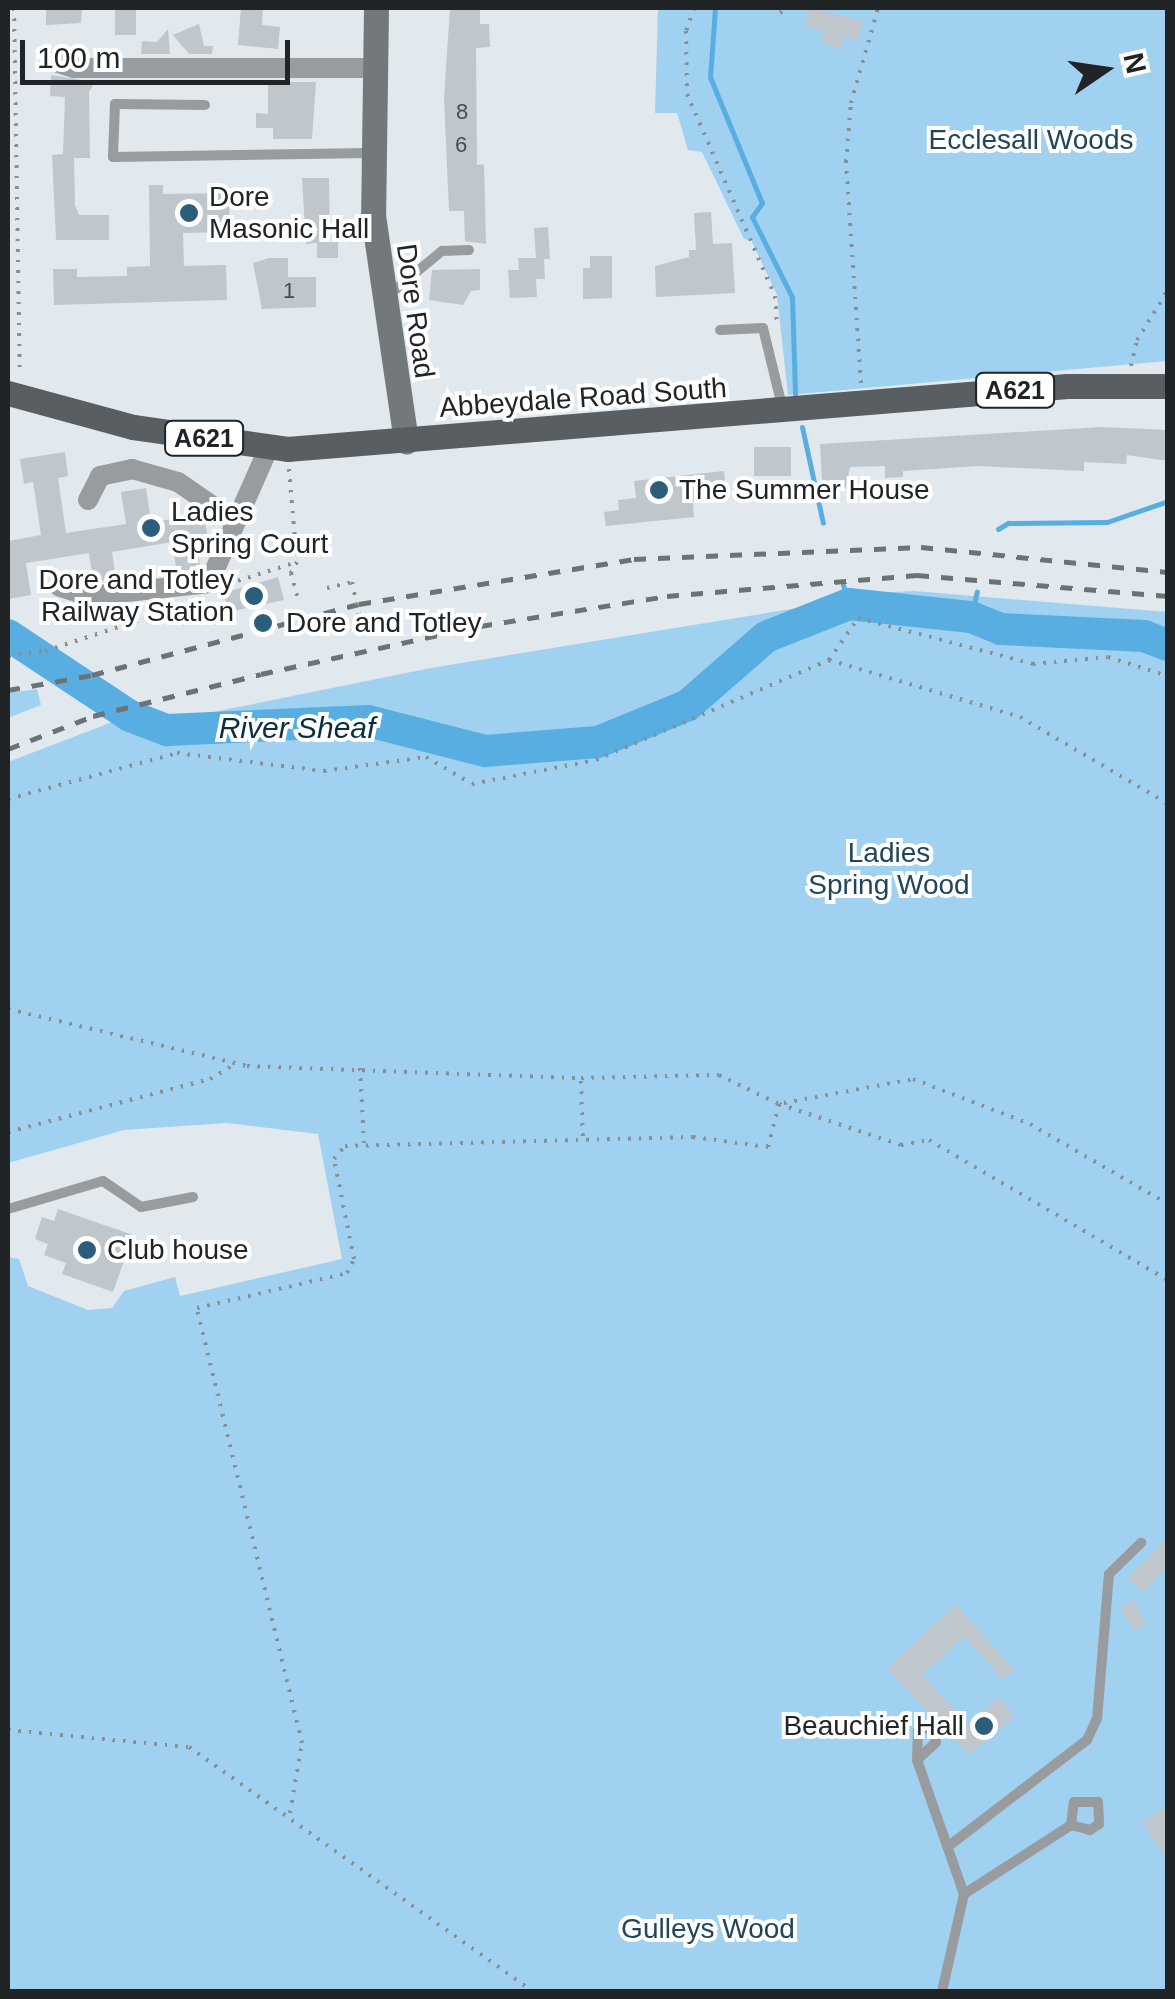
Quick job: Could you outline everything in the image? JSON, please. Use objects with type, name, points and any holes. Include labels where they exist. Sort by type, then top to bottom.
[{"type":"main road","name":"Abbeydale Road South","points":[[8,394],[133,427],[278,448],[406,442],[1126,384],[1168,386]]},
{"type":"street","name":"Dore Road","points":[[376,8],[371,152],[379,292],[406,442]]},
{"type":"street","points":[[52,61],[74,68],[372,68]]},
{"type":"street","points":[[60,587],[90,596],[209,583],[236,522],[278,448]]},
{"type":"street","points":[[88,500],[100,476],[132,470],[178,482],[236,522]]},
{"type":"lane","points":[[206,106],[115,104],[114,158],[371,152]]},
{"type":"lane","points":[[379,292],[396,289],[442,252],[469,250]]},
{"type":"lane","points":[[720,330],[764,328],[783,412]]},
{"type":"lane","points":[[8,1208],[103,1181],[141,1207],[194,1197]]},
{"type":"lane","points":[[950,1846],[1087,1740],[1097,1719],[1108,1574],[1141,1542]]},
{"type":"lane","points":[[917,1760],[964,1894],[942,1992]]},
{"type":"lane","points":[[964,1894],[1071,1825]]},
{"type":"path","points":[[14,8],[20,53],[15,365],[34,400]]},
{"type":"path","points":[[694,8],[686,31],[686,94],[774,296],[778,330]]},
{"type":"path","points":[[780,13],[786,8]]},
{"type":"path","points":[[862,403],[846,162],[852,103],[878,8]]},
{"type":"path","points":[[8,22],[8,213]]},
{"type":"path","points":[[1126,384],[1137,340],[1168,290]]},
{"type":"path","points":[[278,448],[297,562],[291,573],[299,602]]},
{"type":"path","points":[[217,594],[227,584],[297,562]]},
{"type":"path","points":[[326,588],[352,582],[359,616],[335,623]]},
{"type":"path","points":[[8,656],[39,652],[182,606]]},
{"type":"path","points":[[8,799],[177,753],[324,772],[426,757],[472,784],[596,760],[829,660],[858,618],[1033,664],[1108,657],[1168,676]]},
{"type":"path","points":[[829,660],[1020,717],[1168,804]]},
{"type":"path","points":[[8,1009],[235,1064],[581,1078],[718,1075],[779,1104],[901,1145],[929,1140],[1168,1280]]},
{"type":"path","points":[[8,1132],[210,1078],[235,1064]]},
{"type":"path","points":[[360,1068],[364,1144]]},
{"type":"path","points":[[581,1078],[582,1141]]},
{"type":"path","points":[[779,1104],[914,1079],[1030,1124],[1168,1204]]},
{"type":"path","points":[[290,1813],[302,1743],[197,1308],[346,1272],[354,1260],[334,1158],[345,1146],[693,1137],[768,1146],[779,1104]]},
{"type":"path","points":[[8,1730],[189,1747],[257,1798],[290,1813],[534,1992]]},
{"type":"green space","name":"Ecclesall Woods","points":[[658,8],[1167,8],[1167,361],[788,395],[777,295],[751,240],[744,239],[702,152],[688,150],[677,113],[655,113]]},
{"type":"green space","points":[[914,591],[1167,612],[1167,1991],[8,1991],[8,1257],[19,1259],[28,1286],[88,1310],[112,1308],[124,1291],[175,1277],[180,1296],[342,1259],[318,1134],[227,1123],[124,1130],[8,1163],[8,762],[115,721],[189,717],[431,668],[809,606],[846,594]]},
{"type":"green space","points":[[37,689],[41,705],[8,718],[8,693]]},
{"type":"building","points":[[46,8],[82,8],[81,23],[46,25]]},
{"type":"building","points":[[115,8],[136,8],[136,35],[115,35]]},
{"type":"building","points":[[241,8],[263,8],[262,25],[280,27],[278,49],[238,45]]},
{"type":"building","points":[[450,8],[480,8],[480,24],[489,24],[490,47],[476,48],[477,165],[484,164],[486,244],[465,241],[464,211],[449,211],[444,98]]},
{"type":"building","points":[[809,8],[863,21],[857,41],[844,37],[841,49],[821,43],[824,31],[804,26]]},
{"type":"building","points":[[199,24],[204,46],[213,46],[212,54],[189,54],[173,35]]},
{"type":"building","points":[[168,29],[170,54],[141,54],[142,41],[157,42]]},
{"type":"building","points":[[51,75],[95,82],[89,92],[90,158],[74,158],[75,205],[79,215],[109,215],[109,240],[56,240],[52,155],[63,154],[65,97],[50,96]]},
{"type":"building","points":[[268,82],[316,82],[312,139],[273,139],[273,128],[256,128],[256,113],[268,114]]},
{"type":"building","points":[[302,178],[329,178],[330,242],[338,242],[338,258],[317,258],[317,243],[306,244]]},
{"type":"building","points":[[149,185],[163,185],[163,194],[229,193],[230,232],[183,233],[184,266],[226,265],[227,300],[54,305],[53,269],[77,269],[77,277],[127,276],[127,267],[150,266]]},
{"type":"building","points":[[711,212],[713,244],[732,243],[735,293],[656,297],[655,266],[689,257],[689,250],[696,250],[694,213]]},
{"type":"building","points":[[548,227],[550,259],[544,259],[545,279],[536,279],[537,297],[510,298],[508,270],[519,270],[518,258],[536,258],[534,228]]},
{"type":"building","points":[[590,256],[612,256],[612,298],[583,299],[583,268],[590,268]]},
{"type":"building","points":[[288,258],[288,277],[316,277],[316,307],[262,309],[253,263]]},
{"type":"building","points":[[480,269],[480,290],[471,291],[463,305],[429,300],[432,270]]},
{"type":"building","points":[[1102,427],[1168,430],[1168,461],[1127,455],[1126,464],[1084,462],[1084,471],[978,466],[903,471],[903,477],[885,478],[885,466],[850,467],[846,488],[822,483],[820,444]]},
{"type":"building","points":[[754,447],[791,447],[791,476],[754,476]]},
{"type":"building","name":"Ladies Spring Court","points":[[65,452],[68,476],[58,478],[66,533],[126,524],[121,492],[146,488],[151,521],[204,517],[208,538],[198,540],[200,570],[177,573],[172,542],[112,552],[116,579],[93,582],[89,553],[26,563],[31,595],[8,599],[8,541],[41,535],[33,482],[24,484],[20,459]]},
{"type":"building","points":[[724,471],[727,500],[693,503],[694,517],[606,526],[604,512],[619,510],[618,500],[636,498],[634,481]]},
{"type":"building","name":"Dore and Totley Railway Station","points":[[278,577],[284,600],[229,612],[223,593]]},
{"type":"building","name":"Club house","points":[[58,1209],[133,1235],[113,1292],[62,1274],[66,1263],[44,1255],[48,1244],[35,1239],[42,1217],[54,1221]]},
{"type":"building","points":[[1168,1537],[1168,1567],[1143,1592],[1128,1578]]},
{"type":"building","points":[[1133,1600],[1147,1623],[1134,1631],[1120,1608]]},
{"type":"building","points":[[956,1605],[1014,1669],[1003,1680],[964,1637],[922,1675],[967,1724],[999,1697],[1015,1716],[969,1755],[887,1668]]},
{"type":"building","points":[[1168,1805],[1168,1861],[1142,1822]]},
{"type":"waterway","points":[[715,8],[710,77],[762,203],[752,217],[792,297],[795,394]]},
{"type":"waterway","points":[[802,427],[823,523]]},
{"type":"waterway","points":[[998,529],[1008,523],[1107,522],[1168,501]]},
{"type":"waterway","points":[[843,585],[849,604]]},
{"type":"waterway","points":[[971,617],[977,592]]},
{"type":"waterway","name":"River Sheaf","points":[[8,635],[130,716],[167,730],[368,721],[485,751],[598,742],[688,705],[766,637],[849,604],[971,617],[1001,629],[1144,636],[1168,645]]},
{"type":"railway","points":[[8,690],[92,675],[359,604],[634,559],[921,547],[1168,572]]},
{"type":"railway","points":[[8,749],[93,716],[261,674],[480,626],[667,596],[917,575],[1168,596]]},
{"type":"place","name":"Dore Masonic Hall","points":[[189,213]]},
{"type":"place","name":"The Summer House","points":[[659,490]]},
{"type":"place","name":"Ladies Spring Court","points":[[151,528]]},
{"type":"place","name":"Dore and Totley Railway Station","points":[[254,596]]},
{"type":"place","name":"Dore and Totley","points":[[263,623]]},
{"type":"place","name":"Club house","points":[[87,1250]]},
{"type":"place","name":"Beauchief Hall","points":[[984,1726]]},
{"type":"park label","name":"Ladies Spring Wood","points":[[889,869]]},
{"type":"park label","name":"Gulleys Wood","points":[[708,1929]]}]
